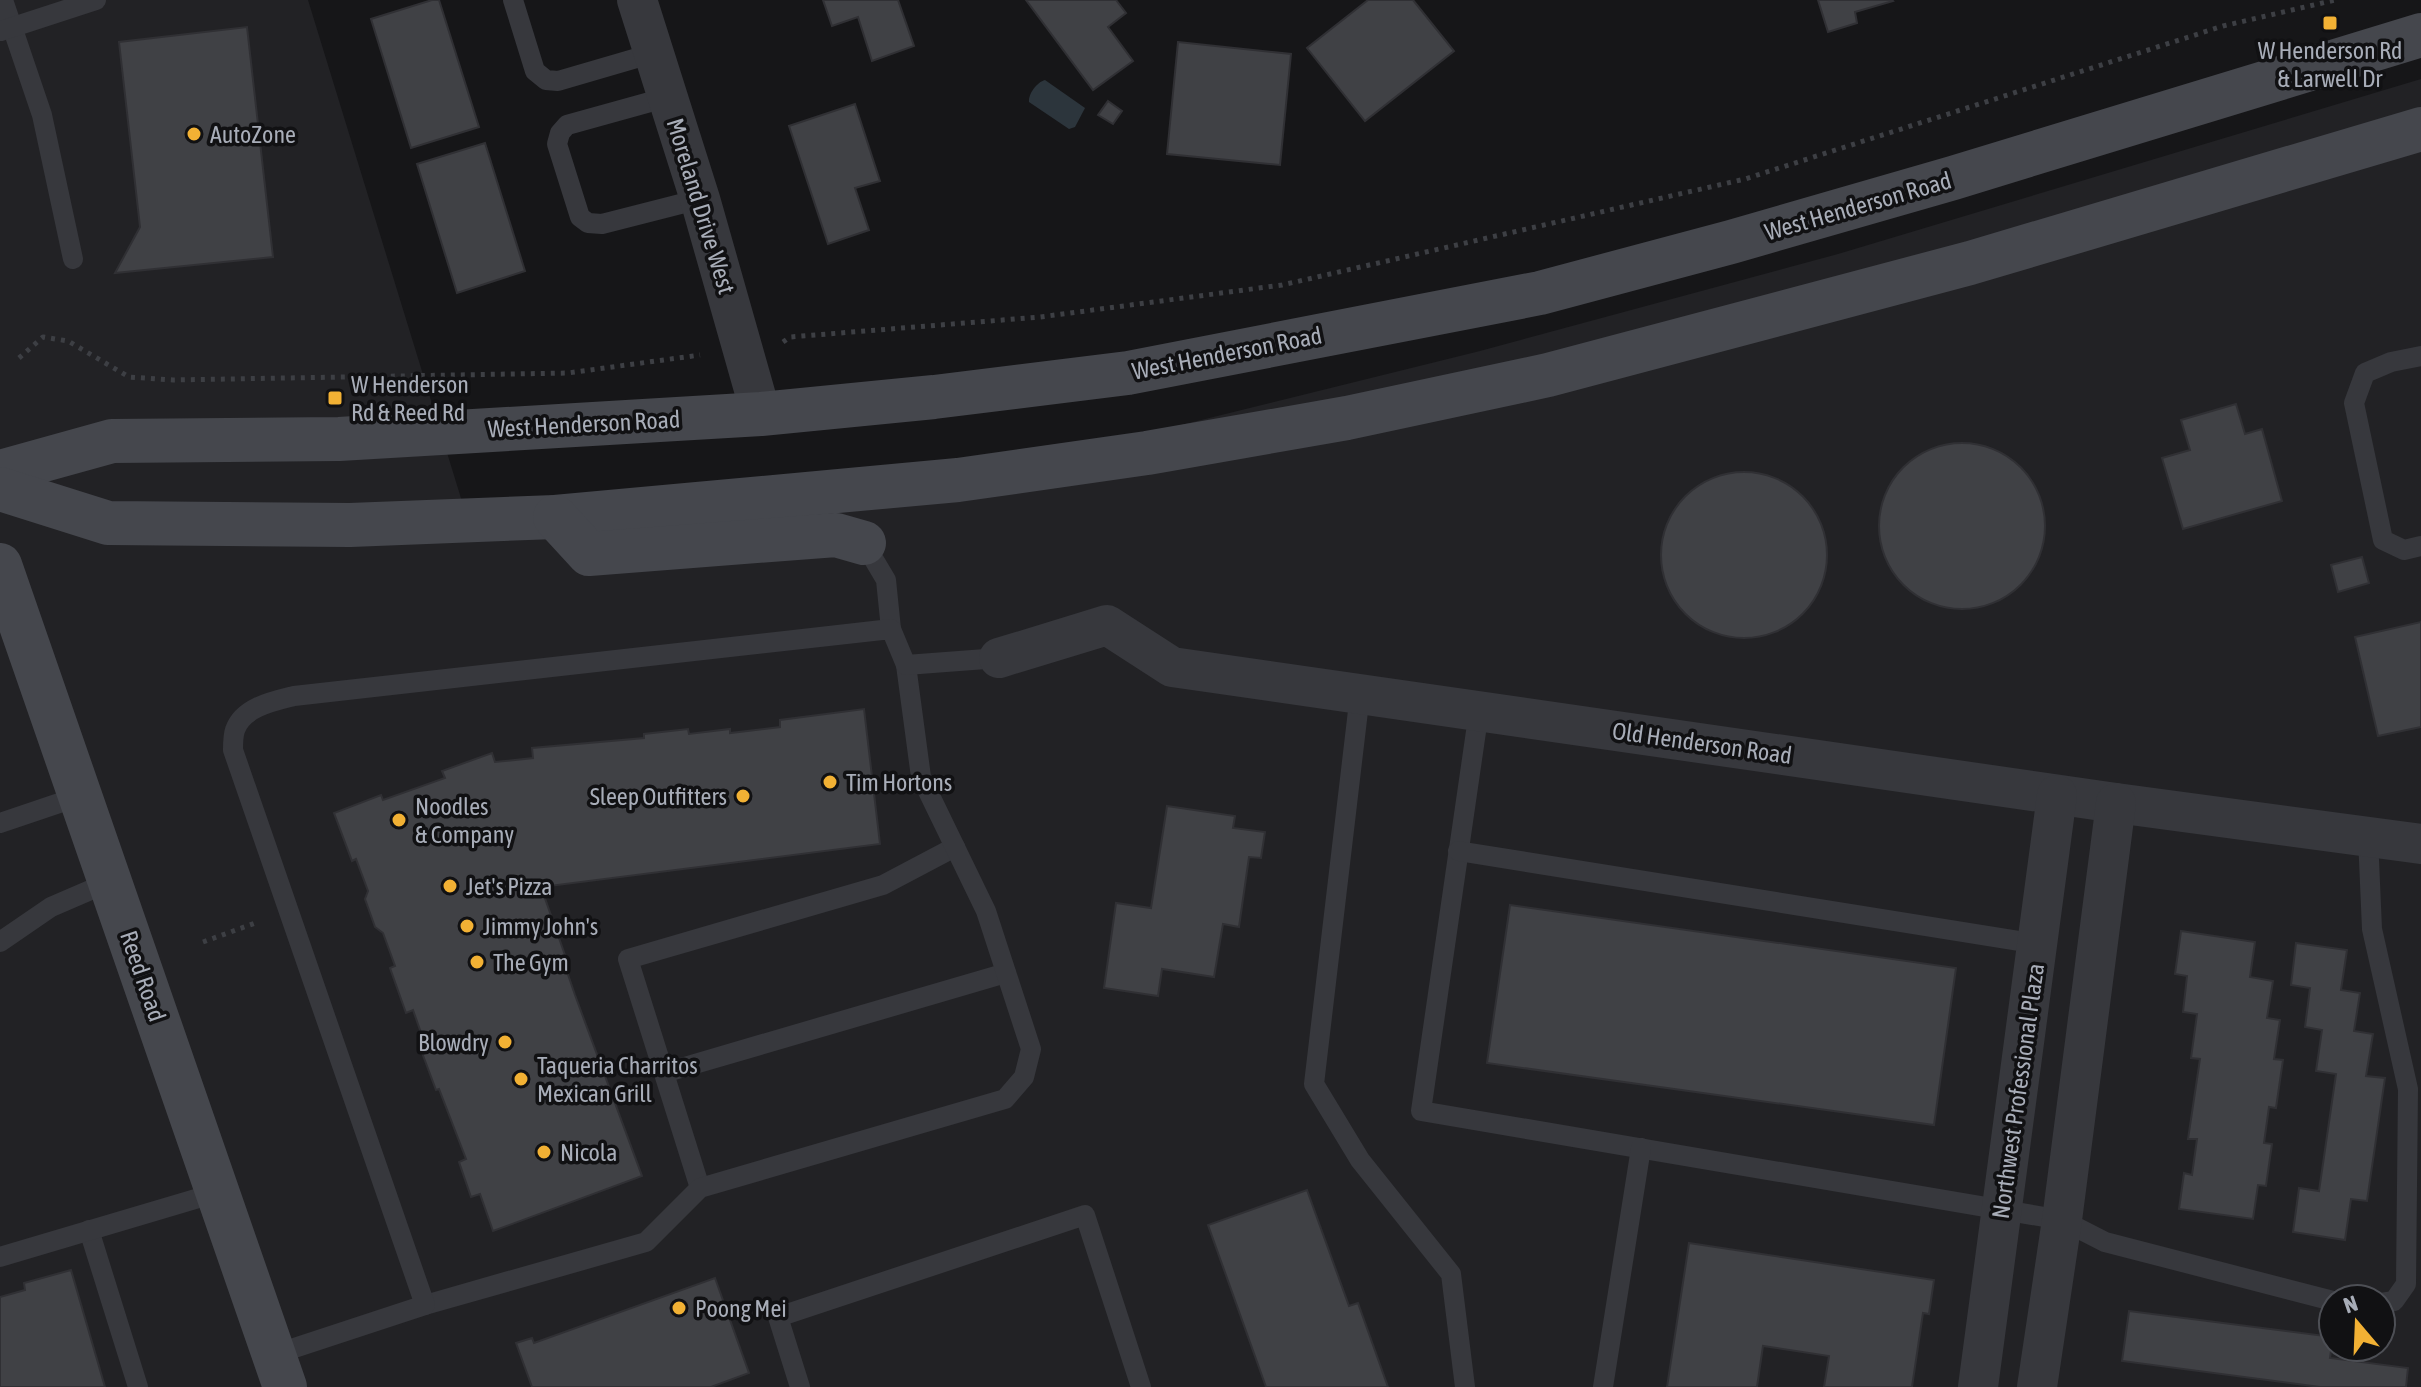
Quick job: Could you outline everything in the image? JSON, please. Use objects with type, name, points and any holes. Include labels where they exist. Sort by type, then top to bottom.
[{"type":"main road","name":"West Henderson Road","points":[[0,472],[112,441],[339,439],[761,414],[1128,373],[1540,293],[1953,178],[2421,35]]},
{"type":"main road","points":[[0,489],[108,523],[350,525],[555,517],[958,480],[1147,453],[1363,415],[1548,375],[1970,263],[2421,129]]},
{"type":"main road","points":[[555,517],[589,554],[836,535],[864,543]]},
{"type":"main road","name":"Reed Road","points":[[0,565],[279,1371]]},
{"type":"street","name":"Moreland Drive West","points":[[637,0],[700,199],[761,414]]},
{"type":"street","name":"Old Henderson Road","points":[[999,658],[1107,625],[1172,667],[2057,795],[2421,844]]},
{"type":"street","name":"Northwest Professional Plaza","points":[[1978,1387],[2057,795]]},
{"type":"street","points":[[2037,1387],[2116,803]]},
{"type":"lane","points":[[3,0],[6,30],[42,115],[73,259]]},
{"type":"lane","points":[[6,30],[96,0]]},
{"type":"lane","points":[[513,0],[535,71],[546,80],[558,81],[654,53]]},
{"type":"lane","points":[[668,97],[567,125],[560,133],[557,144],[580,217],[588,223],[602,224],[700,199]]},
{"type":"lane","points":[[2421,356],[2391,362],[2365,373],[2354,403],[2383,540],[2404,550],[2421,546]]},
{"type":"lane","points":[[279,1371],[425,1305],[646,1242],[700,1188],[1005,1099],[1024,1077],[1031,1049],[986,911],[921,777],[906,665],[891,629],[886,580],[864,543]]},
{"type":"lane","points":[[425,1305],[233,750],[235,729],[249,713],[268,702],[294,696],[891,629]]},
{"type":"lane","points":[[906,665],[999,658]]},
{"type":"lane","points":[[1360,694],[1314,1084],[1360,1160],[1451,1274],[1465,1387]]},
{"type":"lane","points":[[1479,711],[1421,1111],[2062,1220],[2105,1242],[2317,1297]]},
{"type":"lane","points":[[0,823],[80,796]]},
{"type":"lane","points":[[2368,837],[2372,929],[2408,1089],[2406,1284],[2397,1297]]},
{"type":"lane","points":[[700,1188],[628,959],[883,885],[955,847]]},
{"type":"lane","points":[[1458,851],[2038,944]]},
{"type":"lane","points":[[0,942],[51,907],[109,882]]},
{"type":"lane","points":[[664,1073],[1006,973]]},
{"type":"lane","points":[[1603,1387],[1641,1148]]},
{"type":"lane","points":[[0,1257],[219,1192]]},
{"type":"lane","points":[[800,1387],[778,1317],[1085,1215],[1141,1387]]},
{"type":"lane","points":[[89,1230],[138,1387]]},
{"type":"path","points":[[19,358],[43,337],[68,341],[129,377],[173,380],[568,373],[687,356],[745,354],[779,345],[790,337],[1040,317],[1282,285],[1745,179],[2223,26],[2335,0]]},
{"type":"path","points":[[203,942],[288,911]]},
{"type":"shaded area","points":[[0,0],[308,0],[464,508],[958,480],[1480,351],[1838,254],[2421,79],[2421,1387],[0,1387]]},
{"type":"shaded area","points":[[1045,80],[1085,108],[1075,127],[1069,129],[1029,102],[1034,89]]},
{"type":"building","points":[[439,0],[479,127],[411,148],[371,19]]},
{"type":"building","points":[[823,0],[898,0],[914,46],[872,61],[858,17],[832,26]]},
{"type":"building","points":[[1026,0],[1116,0],[1126,13],[1108,27],[1133,61],[1093,90]]},
{"type":"building","points":[[1368,0],[1413,0],[1454,51],[1365,121],[1307,48]]},
{"type":"building","points":[[1818,0],[1893,1],[1855,12],[1857,23],[1828,32]]},
{"type":"building","name":"AutoZone","points":[[247,27],[273,257],[115,273],[140,227],[119,42]]},
{"type":"building","points":[[1178,42],[1291,54],[1280,165],[1167,154]]},
{"type":"building","points":[[1108,101],[1122,111],[1113,124],[1098,115]]},
{"type":"building","points":[[855,104],[880,181],[855,188],[869,230],[828,244],[789,126]]},
{"type":"building","points":[[485,143],[525,271],[457,293],[417,164]]},
{"type":"building","points":[[2236,404],[2245,434],[2262,429],[2282,501],[2183,529],[2162,458],[2190,450],[2181,420]]},
{"type":"building","points":[[1962,443],[1994,449],[2021,467],[2039,494],[2045,526],[2039,558],[2021,585],[1994,603],[1962,609],[1930,603],[1903,585],[1885,558],[1879,526],[1885,494],[1903,467],[1930,449]]},
{"type":"building","points":[[1744,472],[1776,478],[1803,496],[1821,523],[1827,555],[1821,587],[1803,614],[1776,632],[1744,638],[1712,632],[1685,614],[1667,587],[1661,555],[1667,523],[1685,496],[1712,478]]},
{"type":"building","points":[[2362,557],[2369,583],[2338,592],[2331,565]]},
{"type":"building","points":[[2421,622],[2421,727],[2378,736],[2355,637]]},
{"type":"building","points":[[864,709],[880,844],[541,887],[565,955],[562,957],[575,995],[642,1176],[493,1231],[480,1194],[471,1197],[459,1162],[466,1159],[421,1050],[426,1047],[413,1010],[406,1013],[390,968],[395,966],[383,933],[375,927],[365,899],[368,891],[356,859],[352,861],[334,813],[381,795],[383,800],[445,778],[442,771],[492,753],[495,762],[533,758],[532,748],[644,738],[644,734],[688,729],[689,734],[730,729],[730,733],[780,727],[780,720]]},
{"type":"building","points":[[1167,806],[1235,816],[1233,828],[1265,832],[1261,858],[1249,857],[1239,927],[1223,924],[1214,977],[1162,969],[1158,996],[1104,988],[1116,903],[1151,908]]},
{"type":"building","points":[[1510,905],[1956,968],[1934,1125],[1487,1063]]},
{"type":"building","points":[[2181,931],[2255,942],[2250,977],[2273,981],[2267,1018],[2280,1020],[2274,1059],[2283,1060],[2276,1108],[2269,1107],[2264,1143],[2272,1144],[2266,1186],[2258,1185],[2253,1219],[2179,1209],[2184,1173],[2192,1175],[2197,1139],[2188,1139],[2200,1059],[2191,1058],[2197,1014],[2183,1012],[2187,976],[2175,974]]},
{"type":"building","points":[[2296,943],[2347,950],[2341,990],[2360,993],[2354,1031],[2373,1034],[2366,1076],[2385,1078],[2367,1201],[2351,1199],[2345,1240],[2293,1232],[2299,1188],[2319,1191],[2336,1074],[2316,1071],[2322,1030],[2305,1027],[2310,988],[2291,985]]},
{"type":"building","points":[[1307,1190],[1349,1306],[1358,1303],[1388,1387],[1266,1387],[1208,1225]]},
{"type":"building","points":[[1689,1243],[1934,1280],[1929,1314],[1923,1313],[1912,1387],[1824,1387],[1829,1356],[1763,1346],[1757,1387],[1667,1387]]},
{"type":"building","points":[[71,1270],[105,1387],[0,1387],[0,1297],[25,1290],[24,1283]]},
{"type":"building","name":"Poong Mei","points":[[715,1278],[749,1373],[711,1387],[532,1387],[516,1343],[532,1338],[534,1343]]},
{"type":"building","points":[[2129,1311],[2317,1335],[2317,1363],[2369,1363],[2408,1368],[2406,1387],[2320,1387],[2122,1361]]},
{"type":"place","name":"W Henderson Rd & Larwell Dr","points":[[2330,23]]},
{"type":"place","name":"AutoZone","points":[[194,134]]},
{"type":"place","name":"W Henderson Rd & Reed Rd","points":[[335,398]]},
{"type":"place","name":"Tim Hortons","points":[[830,782]]},
{"type":"place","name":"Sleep Outfitters","points":[[743,796]]},
{"type":"place","name":"Noodles & Company","points":[[399,820]]},
{"type":"place","name":"Jet's Pizza","points":[[450,886]]},
{"type":"place","name":"Jimmy John's","points":[[467,926]]},
{"type":"place","name":"The Gym","points":[[477,962]]},
{"type":"place","name":"Blowdry","points":[[505,1042]]},
{"type":"place","name":"Taqueria Charritos Mexican Grill","points":[[521,1079]]},
{"type":"place","name":"Nicola","points":[[544,1152]]},
{"type":"place","name":"Poong Mei","points":[[679,1308]]}]
